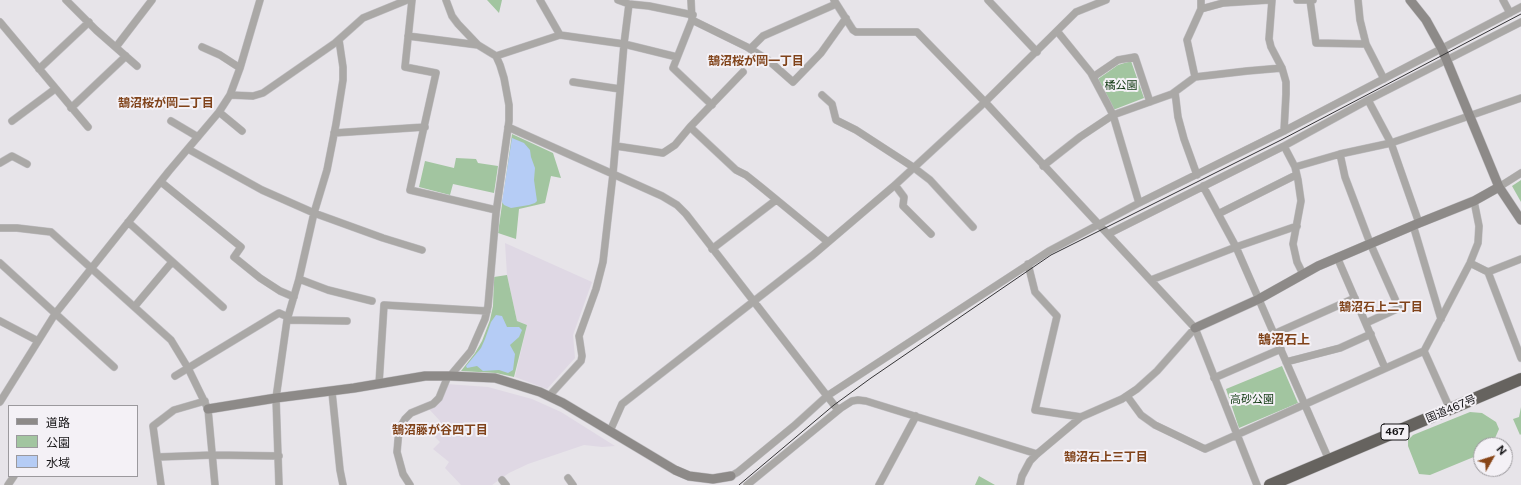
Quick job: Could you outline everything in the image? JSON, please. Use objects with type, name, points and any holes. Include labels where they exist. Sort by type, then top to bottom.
[{"type":"highway","name":"国道467号","points":[[1270,485],[1521,379]]},
{"type":"street","points":[[66,0],[137,66]]},
{"type":"street","points":[[116,47],[152,0]]},
{"type":"street","points":[[0,402],[55,314],[128,222],[219,112],[230,95],[240,68],[260,0]]},
{"type":"street","points":[[230,95],[253,96],[263,93],[339,40],[363,18],[407,0]]},
{"type":"street","points":[[412,0],[405,67],[436,73],[410,190],[496,210]]},
{"type":"street","points":[[410,485],[403,474],[397,452],[399,429],[404,419],[411,413],[433,404],[439,398],[449,376],[471,351],[478,339],[487,311],[496,210],[508,127],[508,92],[496,56],[478,45],[458,24],[452,16],[446,0]]},
{"type":"street","points":[[540,0],[560,35]]},
{"type":"street","points":[[618,0],[629,4],[649,6],[692,17],[768,60],[793,82],[820,53],[846,18]]},
{"type":"street","points":[[691,0],[692,17],[673,68],[712,105]]},
{"type":"street","points":[[988,0],[1037,52]]},
{"type":"street","points":[[610,431],[622,404],[828,242],[895,185],[985,102],[1076,12],[1105,0]]},
{"type":"street","points":[[1195,77],[1188,40],[1201,9],[1201,0]]},
{"type":"street","points":[[1201,9],[1223,3],[1270,0],[1269,39],[1271,48],[1285,76],[1286,94],[1284,131]]},
{"type":"street","points":[[1297,0],[1313,0]]},
{"type":"street","points":[[1310,0],[1316,43],[1366,44]]},
{"type":"street","points":[[1358,0],[1360,20],[1366,44],[1384,79]]},
{"type":"street","points":[[1410,0],[1426,20],[1442,49],[1500,187],[1521,220]]},
{"type":"street","points":[[1503,0],[1510,13]]},
{"type":"street","points":[[750,49],[763,36],[835,2],[856,32],[917,32],[985,102],[1195,328],[1257,485]]},
{"type":"street","points":[[549,396],[581,360],[582,356],[579,336],[596,289],[603,262],[616,146],[624,44],[629,4]]},
{"type":"street","points":[[161,485],[153,426],[174,410],[206,405],[332,392],[425,376],[495,378],[517,384],[549,396],[675,470],[689,476],[713,479],[731,476],[738,472],[795,425],[827,396],[1028,264],[1065,242],[1139,203],[1284,131],[1521,7]]},
{"type":"street","points":[[0,22],[88,127]]},
{"type":"street","points":[[39,68],[89,22]]},
{"type":"street","points":[[1108,234],[1284,146],[1368,100],[1521,22]]},
{"type":"street","points":[[1057,31],[1080,58],[1093,77],[1113,115],[1139,203]]},
{"type":"street","points":[[496,56],[560,35],[624,44],[677,57]]},
{"type":"street","points":[[408,36],[478,45]]},
{"type":"street","points":[[279,485],[276,398],[288,319],[314,213],[327,170],[334,133],[343,80],[343,67],[339,40]]},
{"type":"street","points":[[202,47],[220,55],[240,68]]},
{"type":"street","points":[[71,108],[126,56]]},
{"type":"street","points":[[1093,77],[1118,60],[1135,56],[1150,102]]},
{"type":"street","points":[[1043,166],[1080,137],[1113,115],[1172,94],[1195,77],[1282,68]]},
{"type":"street","points":[[616,146],[664,153],[675,145],[743,72]]},
{"type":"street","points":[[573,82],[620,89]]},
{"type":"street","points":[[12,121],[55,89]]},
{"type":"street","points":[[1175,92],[1178,117],[1197,175]]},
{"type":"street","points":[[822,95],[832,104],[836,120],[856,130],[914,167],[930,180],[973,227]]},
{"type":"street","points":[[1295,167],[1340,154],[1391,143],[1521,98]]},
{"type":"street","points":[[1368,100],[1391,143],[1416,224],[1441,319]]},
{"type":"street","points":[[219,112],[242,131]]},
{"type":"street","points":[[171,121],[198,137]]},
{"type":"street","points":[[334,133],[424,127]]},
{"type":"street","points":[[508,127],[662,196],[677,205],[686,214],[838,410]]},
{"type":"street","points":[[690,128],[736,170],[746,175],[828,242]]},
{"type":"street","points":[[1284,146],[1295,167],[1301,201],[1293,244],[1297,262],[1303,274]]},
{"type":"street","points":[[188,149],[262,190],[314,213],[383,238],[422,250]]},
{"type":"street","points":[[1340,154],[1345,177],[1370,243],[1399,308],[1366,323]]},
{"type":"street","points":[[0,163],[12,156],[27,164]]},
{"type":"street","points":[[1020,485],[1022,476],[1030,461],[1081,417],[1106,407],[1127,396],[1157,371],[1195,328],[1259,299],[1337,257],[1474,201],[1500,187],[1521,173]]},
{"type":"street","points":[[1218,214],[1296,175]]},
{"type":"street","points":[[161,182],[242,247],[234,257],[260,278],[280,291],[294,297]]},
{"type":"street","points":[[895,185],[904,197],[903,206],[931,234]]},
{"type":"street","points":[[1203,186],[1236,247],[1329,460]]},
{"type":"street","points":[[712,249],[776,200]]},
{"type":"street","points":[[1127,396],[1141,415],[1155,425],[1205,449],[1424,351],[1470,263],[1478,243],[1479,226],[1474,201]]},
{"type":"street","points":[[128,222],[223,307]]},
{"type":"street","points":[[1151,280],[1236,247],[1297,226]]},
{"type":"street","points":[[0,228],[17,228],[51,232],[171,340],[188,368],[206,405],[215,485]]},
{"type":"street","points":[[1337,257],[1385,368]]},
{"type":"street","points":[[1488,272],[1521,259]]},
{"type":"street","points":[[135,306],[172,262]]},
{"type":"street","points":[[0,263],[114,367]]},
{"type":"street","points":[[1470,263],[1488,272],[1521,358]]},
{"type":"street","points":[[1028,264],[1035,292],[1057,316],[1035,410],[1081,417]]},
{"type":"street","points":[[299,279],[328,290],[372,302]]},
{"type":"street","points":[[1274,334],[1355,298]]},
{"type":"street","points":[[379,384],[384,305],[487,311]]},
{"type":"street","points":[[175,376],[279,313],[288,319],[347,321]]},
{"type":"street","points":[[0,321],[38,341]]},
{"type":"street","points":[[1286,362],[1340,348],[1371,334]]},
{"type":"street","points":[[1214,378],[1281,349]]},
{"type":"street","points":[[1424,351],[1450,409]]},
{"type":"street","points":[[332,392],[340,470],[344,485]]},
{"type":"street","points":[[747,485],[838,410],[849,403],[858,400],[916,416],[1038,454]]},
{"type":"street","points":[[879,485],[916,416]]},
{"type":"street","points":[[158,457],[212,455],[279,456]]},
{"type":"street","points":[[568,478],[574,485]]},
{"type":"shaded area","points":[[505,243],[592,282],[573,335],[575,358],[547,389],[515,377],[527,325],[517,321],[507,275]]},
{"type":"shaded area","points":[[446,384],[488,387],[532,399],[561,412],[615,446],[602,447],[584,445],[528,464],[509,473],[492,485],[461,485],[445,468],[449,462],[433,449],[440,442],[430,432],[440,421],[429,409]]},
{"type":"green space","points":[[487,0],[502,0],[499,13]]},
{"type":"green space","name":"橘公園","points":[[1131,61],[1144,98],[1113,110],[1098,79],[1118,65]]},
{"type":"green space","points":[[512,134],[553,153],[561,178],[551,176],[545,203],[519,209],[516,239],[498,233]]},
{"type":"green space","points":[[456,158],[476,159],[478,163],[498,166],[494,193],[453,184],[450,195],[419,187],[425,161],[454,168]]},
{"type":"green space","points":[[1521,180],[1521,202],[1512,186]]},
{"type":"green space","points":[[507,275],[517,321],[527,325],[514,377],[496,373],[461,371],[482,341],[490,320],[493,306],[494,277]]},
{"type":"green space","name":"高砂公園","points":[[1282,366],[1298,403],[1239,428],[1226,389]]},
{"type":"green space","points":[[1521,407],[1520,435],[1513,419],[1519,417]]},
{"type":"green space","points":[[1470,412],[1482,413],[1496,422],[1499,429],[1496,437],[1473,437],[1473,457],[1430,475],[1419,474],[1408,446],[1408,440],[1413,435]]},
{"type":"green space","points":[[979,476],[995,485],[975,485]]},
{"type":"water","points":[[512,138],[524,143],[530,150],[535,168],[534,180],[537,201],[529,205],[511,208],[504,205],[502,202]]},
{"type":"water","points":[[496,315],[502,316],[507,327],[519,327],[522,330],[519,337],[510,345],[515,354],[513,370],[508,373],[499,370],[483,371],[477,366],[467,368],[466,366],[481,348],[491,322]]},
{"type":"tram line","points":[[739,485],[834,405],[1051,255],[1281,140],[1521,14]]},
{"type":"district","name":"鵠沼桜が岡一丁目","points":[[756,61]]},
{"type":"district","name":"鵠沼桜が岡二丁目","points":[[166,103]]},
{"type":"district","name":"鵠沼石上二丁目","points":[[1381,307]]},
{"type":"district","name":"鵠沼石上","points":[[1284,340]]},
{"type":"district","name":"鵠沼藤が谷四丁目","points":[[440,430]]},
{"type":"district","name":"鵠沼石上三丁目","points":[[1106,457]]}]
